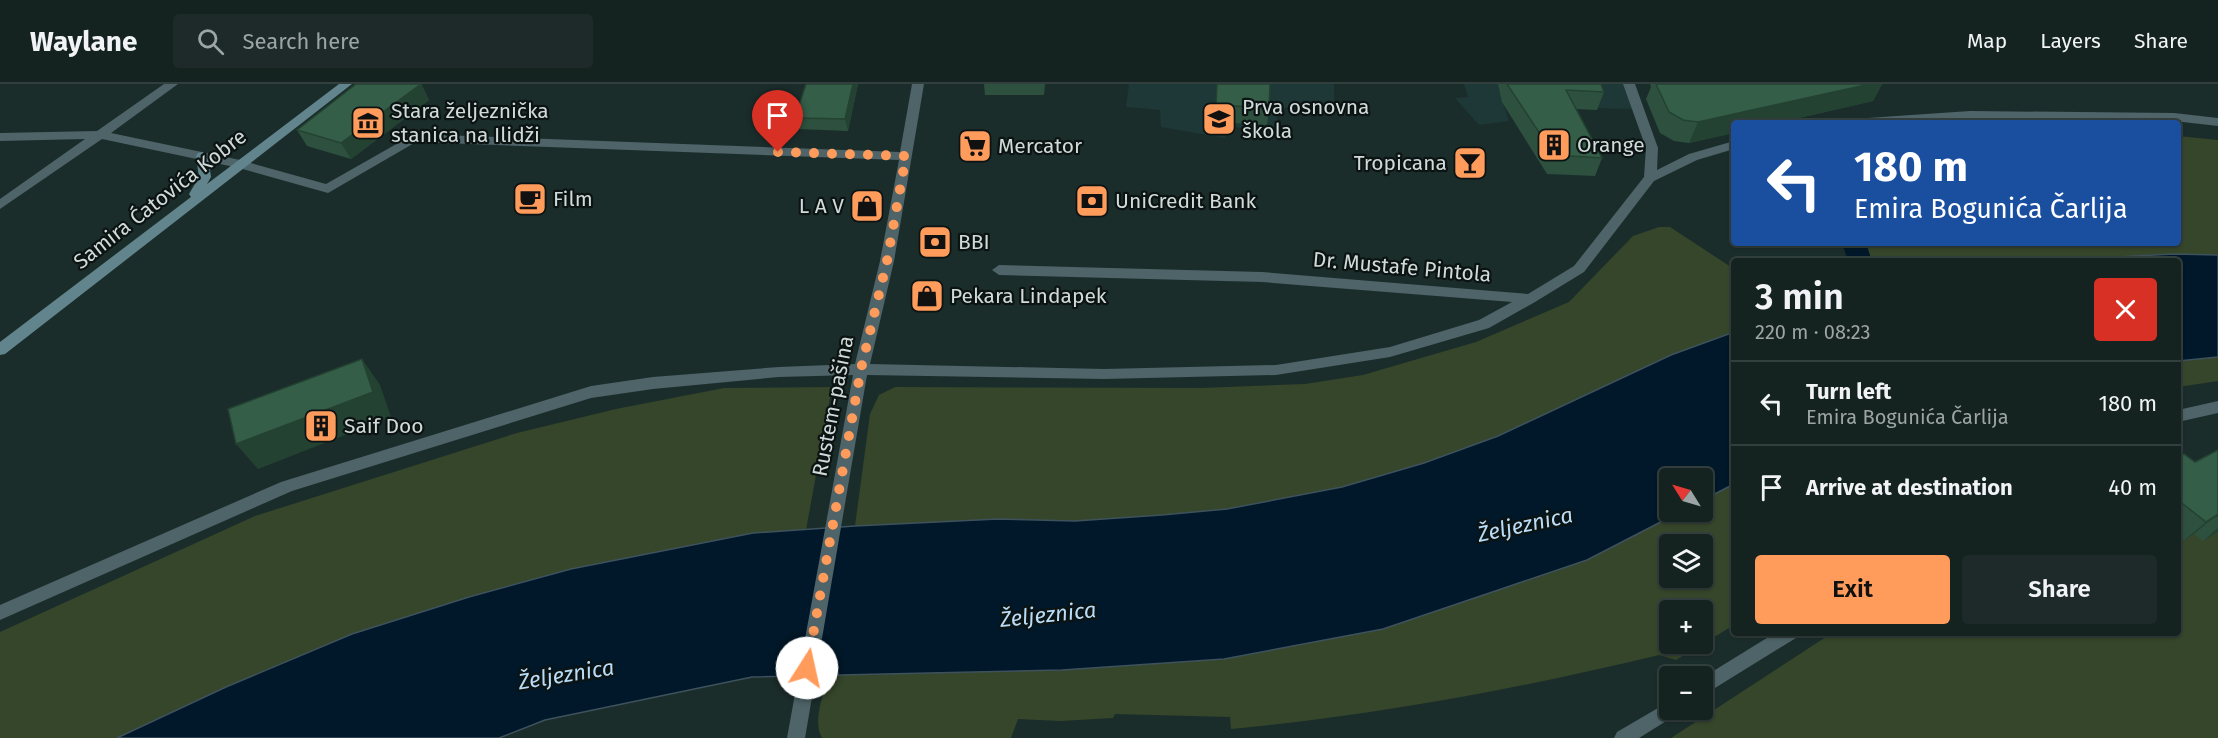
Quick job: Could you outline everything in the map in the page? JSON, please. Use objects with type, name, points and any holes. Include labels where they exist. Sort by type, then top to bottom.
[{"type":"main road","name":"Samira Ćatovića Kobre","points":[[0,350],[346,84]]},
{"type":"main road","points":[[185,206],[200,189],[205,177],[202,156]]},
{"type":"street","points":[[0,205],[103,135],[172,84]]},
{"type":"street","name":"Rustem-pašina","points":[[796,738],[861,369],[887,261],[918,84]]},
{"type":"street","points":[[1629,84],[1652,148],[1650,178]]},
{"type":"street","points":[[1897,120],[1970,115],[2174,117],[2218,122]]},
{"type":"street","points":[[0,137],[103,135],[240,164],[328,189],[414,138],[906,156]]},
{"type":"street","points":[[0,613],[287,486],[591,392],[687,380],[861,369],[1104,374],[1276,370],[1390,352],[1484,324],[1530,299],[1579,269],[1650,178],[1694,157],[1731,146]]},
{"type":"street","name":"Dr. Mustafe Pintola","points":[[999,270],[1262,277],[1530,299]]},
{"type":"street","points":[[2181,415],[2218,407]]},
{"type":"street","points":[[1713,681],[1785,636]]},
{"type":"street","points":[[1623,738],[1659,716]]},
{"type":"shaded area","name":"Prva osnovna škola","points":[[1129,84],[1334,84],[1334,107],[1277,108],[1277,130],[1227,127],[1225,138],[1161,127],[1160,110],[1126,107]]},
{"type":"shaded area","points":[[1464,84],[1624,84],[1633,109],[1504,106],[1509,121],[1479,125],[1455,98],[1468,97]]},
{"type":"green space","points":[[2181,136],[2218,140],[2218,255],[2174,254],[2098,258],[1865,258],[1860,246],[2181,246]]},
{"type":"green space","points":[[1659,227],[1670,227],[1731,267],[1731,333],[1671,355],[1498,436],[1424,463],[1342,487],[1227,509],[1075,521],[998,519],[855,526],[870,414],[879,395],[895,387],[1202,388],[1305,384],[1363,375],[1476,342],[1569,302],[1633,236]]},
{"type":"green space","points":[[2218,357],[2218,381],[2181,387],[2181,361]]},
{"type":"green space","points":[[832,387],[806,530],[753,533],[571,569],[469,597],[352,634],[226,687],[117,738],[0,738],[0,632],[255,516],[517,433],[616,409],[724,388]]},
{"type":"green space","points":[[2218,455],[2218,738],[1671,738],[1699,720],[1713,720],[1713,711],[1827,636],[2181,636],[2181,473]]},
{"type":"green space","points":[[1731,486],[1731,627],[1713,638],[1713,600],[1659,600],[1659,654],[1686,654],[1676,660],[1659,655],[1446,700],[1231,729],[1230,717],[1115,714],[1113,718],[1060,721],[1018,719],[1011,738],[822,738],[819,731],[820,707],[829,675],[1062,670],[1224,659],[1383,629],[1587,560],[1661,522],[1713,522],[1713,495]]},
{"type":"water","points":[[2174,254],[2218,255],[2218,357],[2181,361],[2181,258],[2098,258]]},
{"type":"water","name":"Željeznica","points":[[1731,333],[1731,486],[1713,495],[1713,468],[1659,468],[1661,522],[1587,560],[1383,629],[1224,659],[1062,670],[752,677],[545,720],[499,738],[117,738],[226,687],[352,634],[469,597],[571,569],[753,533],[998,519],[1075,521],[1227,509],[1342,487],[1424,463],[1498,436],[1671,355]]},
{"type":"building","points":[[356,84],[421,84],[341,143],[297,130]]},
{"type":"building","points":[[806,84],[853,84],[845,119],[795,118]]},
{"type":"building","points":[[1217,84],[1270,84],[1269,108],[1216,105]]},
{"type":"building","points":[[1507,84],[1601,84],[1604,92],[1566,90],[1602,158],[1554,155]]},
{"type":"building","points":[[1656,84],[1870,84],[1698,122],[1683,120],[1669,112]]},
{"type":"building","points":[[362,359],[373,392],[236,444],[228,409]]},
{"type":"building","points":[[2218,450],[2218,516],[2206,522],[2181,502],[2181,456],[2184,454],[2195,462]]},
{"type":"waterway","points":[[1855,246],[1859,258]]},
{"type":"place","name":"Prva osnovna škola","points":[[1219,119]]},
{"type":"place","name":"Stara željeznička stanica na Ilidži","points":[[368,123]]},
{"type":"place","name":"Orange","points":[[1554,145]]},
{"type":"place","name":"Mercator","points":[[975,146]]},
{"type":"place","name":"Tropicana","points":[[1470,163]]},
{"type":"place","name":"Film","points":[[530,199]]},
{"type":"place","name":"UniCredit Bank","points":[[1092,201]]},
{"type":"place","name":"L A V","points":[[867,206]]},
{"type":"place","name":"BBI","points":[[935,242]]},
{"type":"place","name":"Pekara Lindapek","points":[[927,296]]},
{"type":"place","name":"Saif Doo","points":[[321,426]]},
{"type":"route","points":[[778,152],[906,156],[887,261],[861,369],[807,668]]}]
